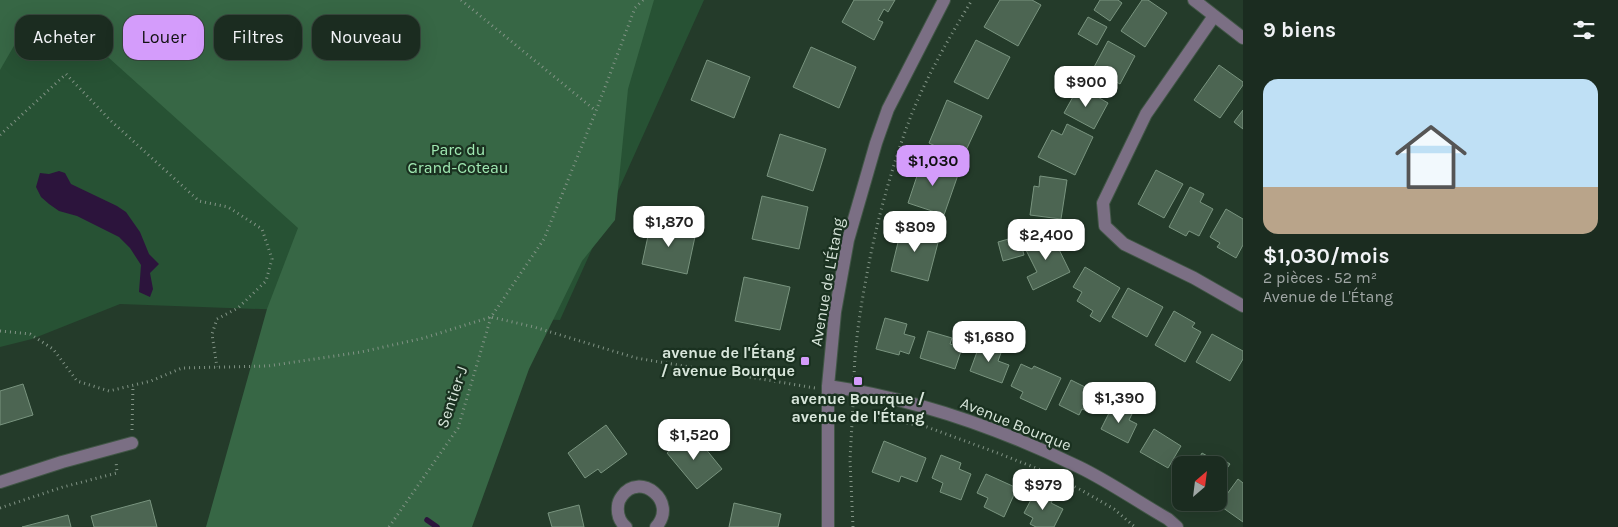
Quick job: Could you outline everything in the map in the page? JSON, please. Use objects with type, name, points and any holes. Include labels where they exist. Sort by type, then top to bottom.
[{"type":"street","name":"Avenue de L'Étang","points":[[828,527],[828,386],[835,312],[848,240],[876,143],[892,100],[944,0]]},
{"type":"street","points":[[1194,0],[1243,38]]},
{"type":"street","points":[[1214,16],[1146,114],[1104,203],[1105,226],[1124,244],[1194,278],[1243,306]]},
{"type":"street","name":"Avenue Bourque","points":[[828,386],[932,408],[1002,432],[1080,468],[1169,524]]},
{"type":"street","points":[[0,482],[62,462],[132,443]]},
{"type":"street","points":[[626,527],[619,517],[618,502],[626,490],[634,486],[650,489],[660,499],[664,506],[664,515],[658,526]]},
{"type":"path","points":[[461,0],[596,112]]},
{"type":"path","name":"Sentier-J","points":[[389,527],[458,428],[490,317],[544,239],[596,112],[635,8],[643,0]]},
{"type":"path","points":[[854,369],[862,300],[872,246],[906,131],[931,74],[972,0]]},
{"type":"path","points":[[0,135],[66,74],[110,120],[199,201],[228,207],[262,229],[272,260],[266,281],[238,308],[217,319],[212,334],[217,367]]},
{"type":"path","points":[[0,331],[30,334],[53,349],[77,381],[109,391],[151,382],[182,368],[268,366],[361,352],[424,338],[490,317],[534,327],[636,358],[811,389],[828,386]]},
{"type":"path","points":[[132,443],[134,385]]},
{"type":"path","points":[[853,527],[850,460],[853,422],[874,417],[926,427],[1046,472],[1114,509],[1135,527]]},
{"type":"path","points":[[0,508],[64,487],[117,474]]},
{"type":"green space","name":"Parc du Grand-Coteau","points":[[0,0],[704,0],[560,320],[120,304],[32,339],[0,347]]},
{"type":"green space","points":[[0,0],[654,0],[628,89],[615,220],[582,261],[529,369],[472,527],[206,527],[267,309],[298,228],[111,60],[113,60],[113,15],[15,15],[15,44],[0,70]]},
{"type":"shaded area","points":[[59,171],[65,173],[71,184],[126,212],[140,232],[149,254],[159,264],[150,273],[153,289],[150,297],[139,292],[141,265],[130,248],[119,237],[77,216],[59,211],[41,197],[36,187],[40,173],[49,174]]},
{"type":"building","points":[[854,0],[895,0],[888,12],[884,9],[878,20],[883,22],[874,40],[842,22]]},
{"type":"building","points":[[1000,0],[1032,0],[1041,5],[1018,46],[984,27]]},
{"type":"building","points":[[1100,0],[1118,0],[1122,3],[1110,21],[1094,10]]},
{"type":"building","points":[[1142,0],[1148,0],[1167,13],[1145,47],[1121,31]]},
{"type":"building","points":[[1088,17],[1107,27],[1097,45],[1078,34]]},
{"type":"building","points":[[976,40],[1010,57],[988,99],[954,82]]},
{"type":"building","points":[[1108,41],[1135,56],[1120,84],[1093,69]]},
{"type":"building","points":[[811,47],[856,67],[839,108],[793,87]]},
{"type":"building","points":[[707,60],[750,77],[734,118],[691,100]]},
{"type":"building","points":[[1219,65],[1243,82],[1243,85],[1220,118],[1194,100]]},
{"type":"building","points":[[1079,86],[1108,103],[1094,129],[1064,113]]},
{"type":"building","points":[[947,100],[982,116],[962,159],[929,143]]},
{"type":"building","points":[[1243,110],[1243,129],[1234,122]]},
{"type":"building","points":[[1067,124],[1093,137],[1075,175],[1038,157],[1052,130],[1062,135]]},
{"type":"building","points":[[780,134],[826,149],[813,191],[767,176]]},
{"type":"building","points":[[923,158],[959,172],[944,215],[908,203]]},
{"type":"building","points":[[1156,170],[1183,184],[1164,218],[1138,204]]},
{"type":"building","points":[[1040,176],[1067,180],[1061,219],[1030,215],[1034,186],[1039,187]]},
{"type":"building","points":[[1190,187],[1204,194],[1200,202],[1213,209],[1199,236],[1189,231],[1186,236],[1169,227]]},
{"type":"building","points":[[762,196],[808,207],[799,249],[752,239]]},
{"type":"building","points":[[1226,209],[1243,219],[1243,245],[1236,258],[1217,247],[1220,243],[1210,237]]},
{"type":"building","points":[[651,222],[696,232],[687,274],[642,264]]},
{"type":"building","points":[[902,226],[940,235],[928,281],[891,271]]},
{"type":"building","points":[[1051,233],[1070,272],[1033,290],[1027,277],[1037,272],[1024,246]]},
{"type":"building","points":[[1019,236],[1024,255],[1003,261],[998,242]]},
{"type":"building","points":[[1085,267],[1120,288],[1100,322],[1090,316],[1093,311],[1077,301],[1082,292],[1073,287]]},
{"type":"building","points":[[744,277],[790,287],[780,330],[735,321]]},
{"type":"building","points":[[1128,288],[1163,307],[1147,337],[1112,317]]},
{"type":"building","points":[[1174,311],[1195,323],[1192,327],[1201,332],[1185,362],[1155,345]]},
{"type":"building","points":[[885,318],[907,324],[904,334],[915,337],[909,354],[900,351],[899,355],[876,349]]},
{"type":"building","points":[[928,331],[952,338],[950,344],[962,348],[955,369],[920,358]]},
{"type":"building","points":[[1212,334],[1243,351],[1243,359],[1230,381],[1196,362]]},
{"type":"building","points":[[981,341],[1002,350],[998,361],[1009,365],[1002,383],[970,371]]},
{"type":"building","points":[[1021,364],[1032,369],[1034,366],[1061,378],[1046,410],[1020,398],[1023,392],[1011,386]]},
{"type":"building","points":[[1071,380],[1101,395],[1092,413],[1082,409],[1079,415],[1059,405]]},
{"type":"building","points":[[23,384],[33,415],[0,425],[0,391]]},
{"type":"building","points":[[1113,405],[1132,414],[1129,420],[1137,424],[1128,443],[1101,429]]},
{"type":"building","points":[[606,425],[627,454],[601,473],[598,469],[585,478],[568,453]]},
{"type":"building","points":[[1154,429],[1181,446],[1175,456],[1172,456],[1172,461],[1168,468],[1140,452]]},
{"type":"building","points":[[692,432],[722,469],[697,489],[667,453]]},
{"type":"building","points":[[884,441],[926,458],[917,482],[901,476],[899,482],[872,472]]},
{"type":"building","points":[[941,455],[961,463],[959,469],[971,474],[961,500],[940,492],[943,483],[932,478]]},
{"type":"building","points":[[986,474],[1017,488],[1004,517],[984,507],[988,498],[977,493]]},
{"type":"building","points":[[1238,479],[1243,483],[1243,522],[1227,511],[1228,493]]},
{"type":"building","points":[[1047,492],[1055,496],[1051,503],[1063,509],[1054,527],[1036,527],[1030,524],[1033,518],[1024,513],[1034,494],[1043,499]]},
{"type":"building","points":[[150,500],[157,527],[94,527],[91,516]]},
{"type":"building","points":[[734,503],[781,514],[778,527],[729,527]]},
{"type":"building","points":[[579,505],[584,527],[552,527],[548,513]]},
{"type":"building","points":[[68,515],[71,527],[22,527]]},
{"type":"waterway","points":[[427,520],[437,527]]},
{"type":"place","name":"avenue de l'Étang / avenue Bourque","points":[[805,361]]},
{"type":"place","name":"avenue Bourque / avenue de l'Étang","points":[[858,381]]}]
